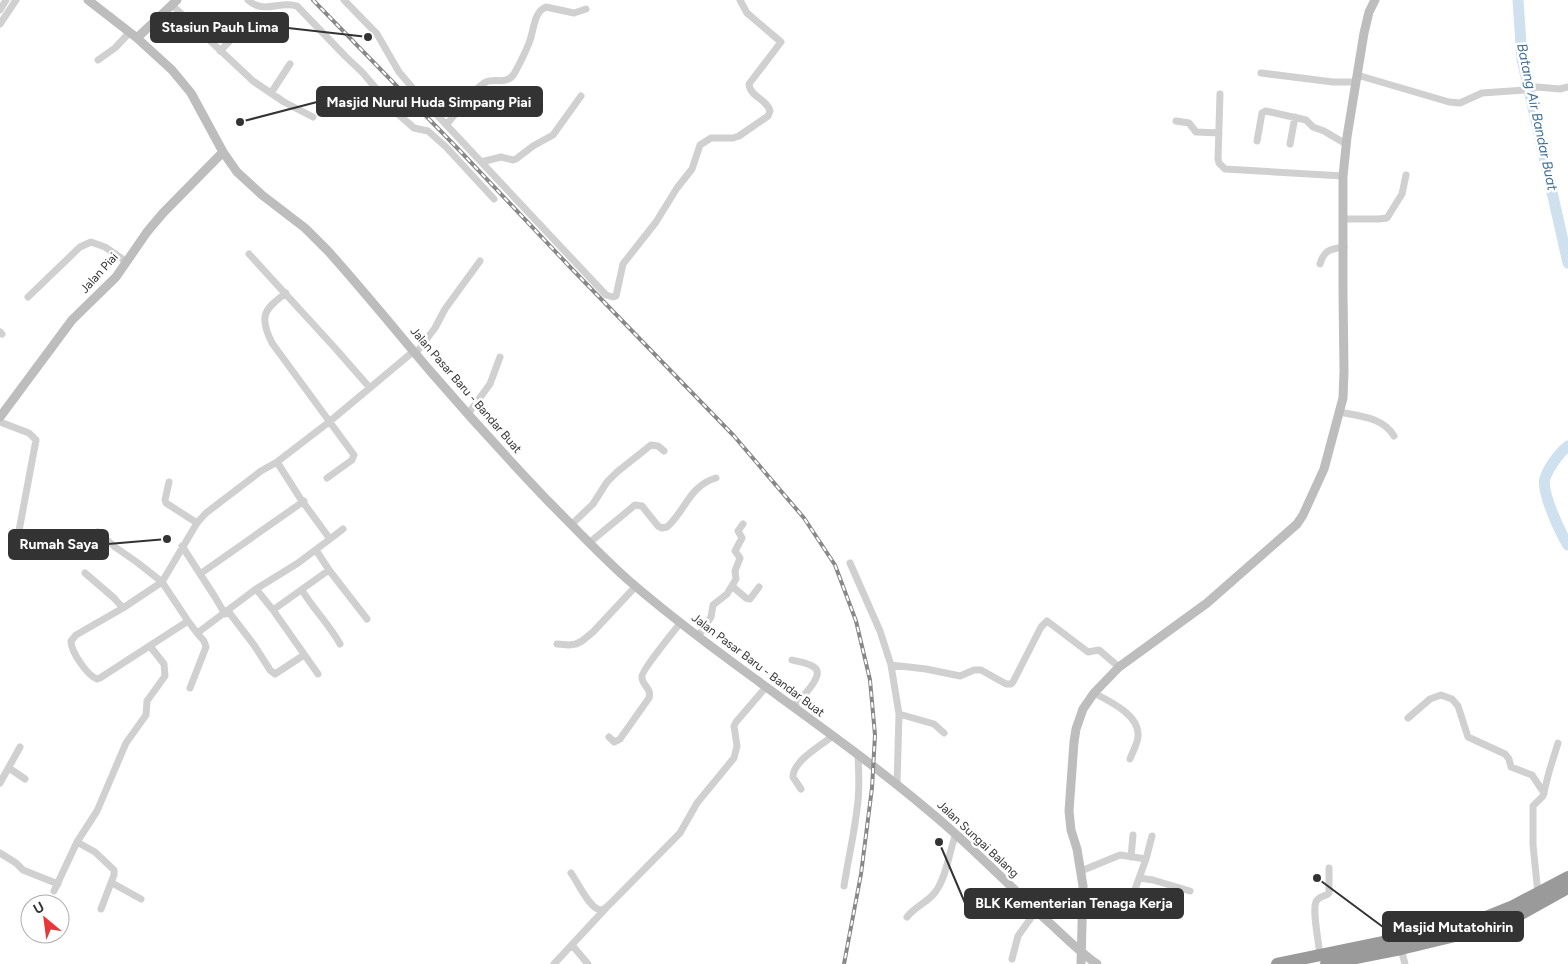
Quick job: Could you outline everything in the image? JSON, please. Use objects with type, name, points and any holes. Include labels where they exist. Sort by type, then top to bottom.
[{"type":"highway","points":[[1323,959],[1341,963],[1480,930],[1514,918],[1568,877]]},
{"type":"highway","points":[[1277,964],[1323,959],[1466,925],[1513,906],[1568,888]]},
{"type":"street","points":[[0,10],[6,0]]},
{"type":"street","points":[[0,24],[16,0]]},
{"type":"street","name":"Jalan Pasar Baru - Bandar Buat","points":[[88,0],[133,35],[184,84],[233,167],[248,182],[305,228],[328,251],[468,414],[589,543],[636,586],[681,622],[792,707],[886,775]]},
{"type":"street","points":[[248,0],[253,4],[261,6],[288,2],[298,6],[362,72],[398,114],[414,128],[428,131],[446,147],[494,199]]},
{"type":"street","points":[[344,0],[377,34],[399,72],[606,295],[613,297],[616,296],[623,264],[660,216],[692,169],[700,145],[711,138],[733,138],[739,136],[768,116],[770,111],[768,106],[752,93],[749,84],[781,42],[747,12],[740,0]]},
{"type":"street","points":[[1081,964],[1083,886],[1077,849],[1071,830],[1069,811],[1074,742],[1083,709],[1094,693],[1119,667],[1207,602],[1296,524],[1303,515],[1321,477],[1343,398],[1343,176],[1356,79],[1369,12],[1375,0]]},
{"type":"street","points":[[98,60],[174,2],[220,51],[253,81],[284,102],[313,117]]},
{"type":"street","points":[[447,124],[478,88],[486,82],[507,80],[513,75],[530,42],[532,28],[542,9],[546,7],[574,13],[586,9]]},
{"type":"street","points":[[220,51],[249,21]]},
{"type":"street","points":[[270,93],[290,64]]},
{"type":"street","points":[[1261,73],[1333,82],[1356,79],[1460,103],[1482,93],[1525,90],[1537,87],[1560,89],[1568,87]]},
{"type":"street","points":[[1220,94],[1219,163],[1225,168],[1343,176]]},
{"type":"street","points":[[481,162],[500,157],[516,159],[533,146],[549,138],[581,96]]},
{"type":"street","points":[[1257,141],[1264,111],[1306,120],[1313,127],[1346,144]]},
{"type":"street","points":[[1290,144],[1295,117]]},
{"type":"street","points":[[1176,121],[1189,123],[1196,132],[1219,133]]},
{"type":"street","name":"Jalan Piai","points":[[0,417],[72,320],[116,277],[155,222],[223,152]]},
{"type":"street","points":[[1343,219],[1387,218],[1402,194],[1406,175]]},
{"type":"street","points":[[28,296],[80,247],[91,242],[105,247],[127,262]]},
{"type":"street","points":[[1320,264],[1322,255],[1325,252],[1344,247]]},
{"type":"street","points":[[249,254],[370,388]]},
{"type":"street","points":[[188,621],[97,679],[90,675],[71,644],[72,639],[162,582],[196,524],[206,513],[329,422],[415,352],[435,328],[480,261]]},
{"type":"street","points":[[286,294],[272,303],[266,311],[267,333],[272,343],[354,458],[327,478]]},
{"type":"street","points":[[468,414],[490,384],[500,358]]},
{"type":"street","points":[[1340,412],[1379,421],[1390,429],[1394,436]]},
{"type":"street","points":[[0,422],[30,434],[36,440],[15,552]]},
{"type":"street","points":[[571,525],[593,504],[606,482],[638,455],[651,445],[658,446],[664,451]]},
{"type":"street","points":[[277,462],[330,539]]},
{"type":"street","points":[[589,543],[635,505],[642,506],[658,526],[662,528],[667,527],[697,488],[705,482],[716,478]]},
{"type":"street","points":[[169,482],[166,503],[196,524]]},
{"type":"street","points":[[200,574],[304,501]]},
{"type":"street","points":[[699,635],[710,617],[713,605],[733,587],[736,579],[736,568],[740,558],[735,551],[742,538],[738,531],[743,524]]},
{"type":"street","points":[[197,633],[256,589],[316,550],[343,529]]},
{"type":"street","points":[[98,532],[162,582],[204,641],[206,647],[190,688]]},
{"type":"street","points":[[182,546],[226,612],[250,640],[270,670],[275,674],[304,655]]},
{"type":"street","points":[[316,550],[367,619]]},
{"type":"street","points":[[850,563],[880,631],[891,665],[900,714],[897,785]]},
{"type":"street","points":[[273,610],[330,570]]},
{"type":"street","points":[[85,573],[123,608]]},
{"type":"street","points":[[557,644],[569,645],[582,641],[593,632],[636,586]]},
{"type":"street","points":[[733,587],[750,600],[759,586]]},
{"type":"street","points":[[256,589],[318,674]]},
{"type":"street","points":[[302,590],[340,644]]},
{"type":"street","points":[[891,665],[926,669],[960,676],[974,670],[981,670],[1006,684],[1011,684],[1014,682],[1041,627],[1047,621],[1088,652],[1099,650],[1119,667]]},
{"type":"street","points":[[609,737],[614,742],[620,739],[650,698],[651,694],[642,680],[642,675],[681,622]]},
{"type":"street","points":[[54,891],[78,842],[97,811],[126,743],[146,715],[147,701],[165,676],[164,664],[150,646]]},
{"type":"street","points":[[792,660],[814,666],[818,676],[792,707]]},
{"type":"street","points":[[554,964],[680,833],[697,803],[734,758],[737,746],[734,726],[766,687]]},
{"type":"street","points":[[1094,693],[1119,707],[1136,725],[1138,736],[1130,759]]},
{"type":"street","points":[[1408,718],[1430,699],[1441,695],[1452,699],[1458,706],[1468,737],[1505,754],[1509,759],[1511,767],[1532,775],[1544,793]]},
{"type":"street","points":[[900,714],[934,724],[944,733]]},
{"type":"street","points":[[801,789],[793,777],[794,771],[811,752],[833,736]]},
{"type":"street","points":[[1539,899],[1533,838],[1533,806],[1542,799],[1548,772],[1558,743]]},
{"type":"street","points":[[0,783],[20,747]]},
{"type":"street","points":[[844,886],[857,809],[862,757]]},
{"type":"street","points":[[9,768],[25,778]]},
{"type":"street","name":"Jalan Sungai Balang","points":[[886,775],[956,834],[1036,911],[1082,953],[1097,964]]},
{"type":"street","points":[[907,917],[935,893],[939,887],[956,834]]},
{"type":"street","points":[[1131,857],[1133,835]]},
{"type":"street","points":[[1129,906],[1152,836]]},
{"type":"street","points":[[78,842],[91,849],[113,867],[115,872],[100,909]]},
{"type":"street","points":[[0,853],[23,870],[58,884]]},
{"type":"street","points":[[1081,871],[1114,856],[1120,855],[1146,859]]},
{"type":"street","points":[[1323,959],[1315,912],[1316,902],[1319,898],[1329,893],[1329,868]]},
{"type":"street","points":[[571,873],[589,901],[598,909],[606,908]]},
{"type":"street","points":[[1139,878],[1153,880],[1190,891]]},
{"type":"street","points":[[112,883],[140,899]]},
{"type":"street","points":[[1012,959],[1018,936],[1036,911]]},
{"type":"street","points":[[572,945],[588,964]]},
{"type":"street","points":[[1401,949],[1405,964]]},
{"type":"waterway","name":"Batang Air Bandar Buat","points":[[1518,0],[1522,59],[1568,263]]},
{"type":"waterway","name":"Batang Air Bandar Buat","points":[[1568,446],[1561,452],[1545,478],[1546,493],[1552,512],[1568,545]]},
{"type":"railway","points":[[313,0],[734,436],[804,518],[835,565],[856,621],[870,680],[875,735],[872,788],[861,874],[844,964]]},
{"type":"place","name":"Stasiun Pauh Lima","points":[[368,37]]},
{"type":"place","name":"Masjid Nurul Huda Simpang Piai","points":[[240,122]]},
{"type":"place","name":"Rumah Saya","points":[[167,539]]},
{"type":"place","name":"BLK Kementerian Tenaga Kerja","points":[[939,842]]},
{"type":"place","name":"Masjid Mutatohirin","points":[[1317,878]]}]
